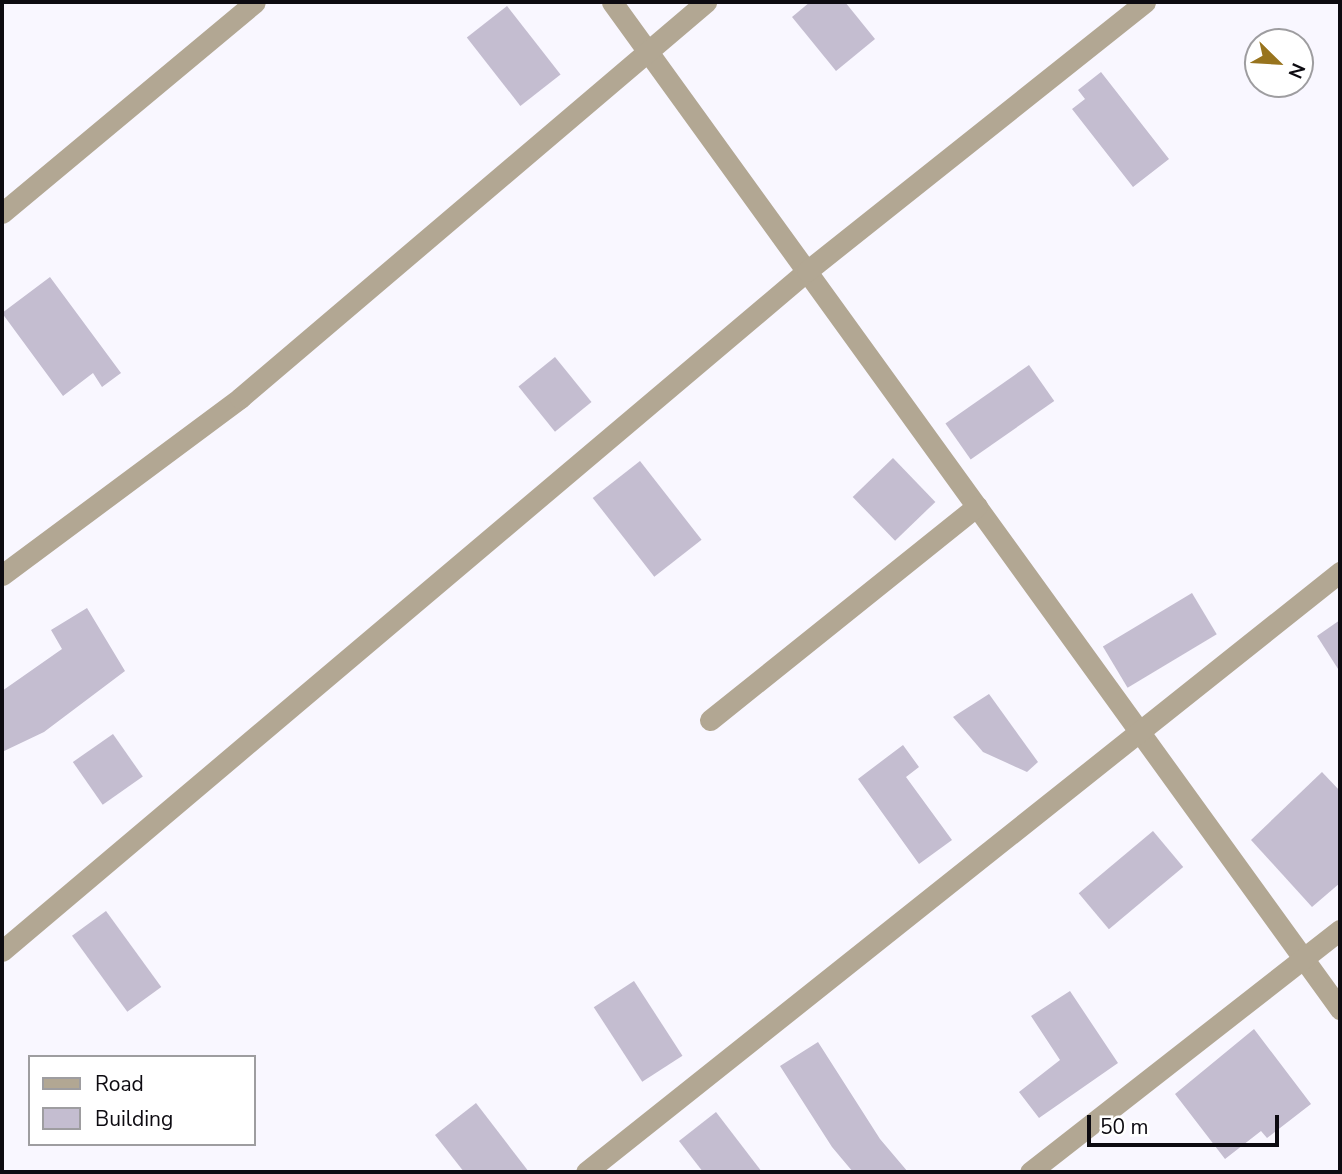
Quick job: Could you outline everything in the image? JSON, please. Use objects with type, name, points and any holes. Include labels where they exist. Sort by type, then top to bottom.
[{"type":"street","points":[[2,213],[255,2]]},
{"type":"street","points":[[612,2],[1340,1009]]},
{"type":"street","points":[[2,575],[240,398],[706,2]]},
{"type":"street","points":[[2,951],[807,271],[1145,2]]},
{"type":"street","points":[[710,720],[977,506]]},
{"type":"street","points":[[586,1172],[1340,572]]},
{"type":"street","points":[[1030,1172],[1340,930]]},
{"type":"building","points":[[810,2],[845,2],[875,39],[836,71],[792,17]]},
{"type":"building","points":[[507,6],[561,75],[520,106],[467,37]]},
{"type":"building","points":[[1101,72],[1169,159],[1133,187],[1072,109],[1085,99],[1078,90]]},
{"type":"building","points":[[50,277],[121,373],[102,387],[93,373],[63,396],[2,313]]},
{"type":"building","points":[[555,357],[592,402],[555,432],[518,387]]},
{"type":"building","points":[[1029,365],[1054,401],[971,460],[945,424]]},
{"type":"building","points":[[893,458],[935,502],[895,541],[853,497]]},
{"type":"building","points":[[640,461],[702,540],[654,577],[593,498]]},
{"type":"building","points":[[1192,593],[1217,634],[1128,688],[1103,647]]},
{"type":"building","points":[[87,608],[125,671],[44,732],[2,752],[2,691],[62,649],[51,630]]},
{"type":"building","points":[[1340,620],[1340,672],[1317,636]]},
{"type":"building","points":[[989,694],[1038,762],[1027,772],[983,752],[953,717]]},
{"type":"building","points":[[113,734],[143,777],[103,805],[73,762]]},
{"type":"building","points":[[903,745],[919,767],[906,777],[952,840],[919,864],[858,779]]},
{"type":"building","points":[[1322,772],[1340,791],[1340,883],[1312,907],[1251,840]]},
{"type":"building","points":[[1153,831],[1183,867],[1109,929],[1079,893]]},
{"type":"building","points":[[106,911],[161,987],[127,1012],[72,936]]},
{"type":"building","points":[[634,981],[682,1056],[642,1082],[594,1007]]},
{"type":"building","points":[[1070,991],[1118,1063],[1039,1118],[1019,1092],[1060,1060],[1031,1016]]},
{"type":"building","points":[[1254,1029],[1311,1104],[1267,1138],[1261,1131],[1225,1159],[1175,1094]]},
{"type":"building","points":[[818,1042],[880,1139],[908,1172],[853,1172],[832,1147],[780,1066]]},
{"type":"building","points":[[476,1103],[529,1172],[464,1172],[435,1135]]},
{"type":"building","points":[[716,1112],[762,1172],[703,1172],[679,1141]]}]
